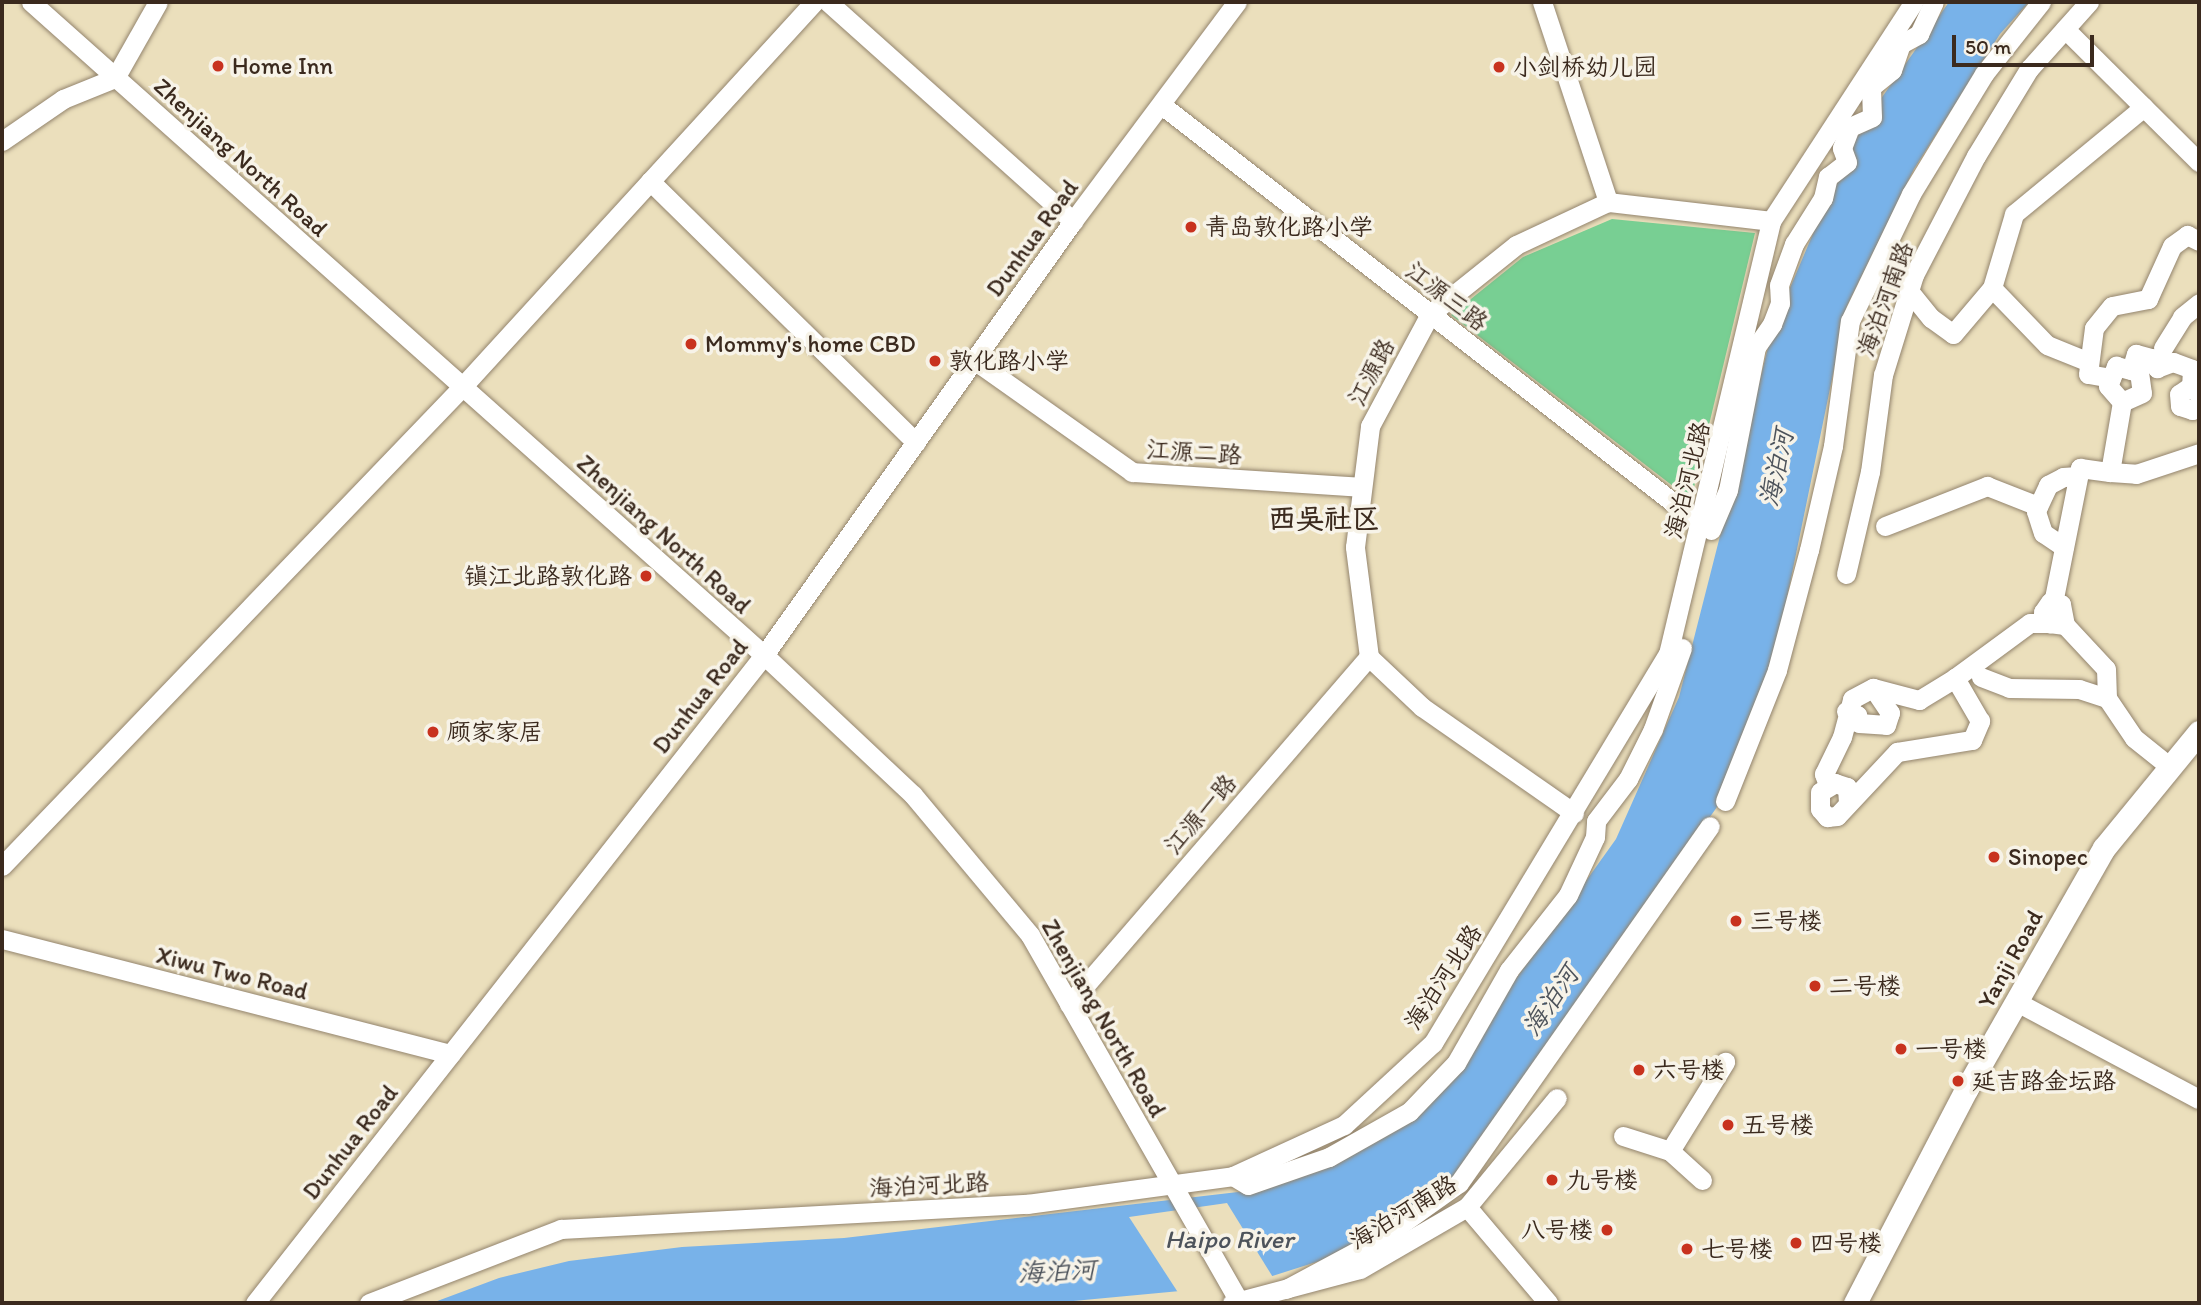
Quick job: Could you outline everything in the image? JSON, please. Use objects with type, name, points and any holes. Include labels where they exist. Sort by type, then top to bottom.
[{"type":"main road","name":"Yanji Road","points":[[1856,1303],[2017,1002],[2104,848],[2199,732]]},
{"type":"street","name":"Zhenjiang North Road","points":[[31,2],[764,655],[913,795],[1030,935],[1239,1303]]},
{"type":"street","points":[[2,141],[63,99],[115,78],[158,2]]},
{"type":"street","points":[[2,866],[462,387],[814,2]]},
{"type":"street","points":[[828,2],[1073,221]]},
{"type":"street","name":"Dunhua Road","points":[[255,1303],[764,655],[1073,221],[1163,106],[1237,2]]},
{"type":"street","points":[[1542,2],[1608,202],[1771,221]]},
{"type":"street","name":"海泊河北路","points":[[369,1303],[561,1229],[1027,1204],[1233,1176],[1344,1125],[1433,1043],[1668,654],[1702,525],[1771,221],[1914,2]]},
{"type":"street","points":[[1233,1176],[1248,1185],[1329,1157],[1409,1112],[1457,1063],[1509,970],[1568,895],[1595,837],[1596,821],[1628,779],[1668,689],[1716,512],[1728,490],[1756,347],[1772,324],[1780,303],[1779,285],[1794,244],[1822,198],[1828,177],[1847,162],[1842,148],[1850,127],[1872,117],[1871,87],[1892,70],[1901,44],[1919,34],[1934,2]]},
{"type":"street","points":[[1725,801],[1777,670],[1805,563],[1833,446],[1850,321],[1911,194],[1984,74],[2041,2]]},
{"type":"street","name":"海泊河南路","points":[[1846,574],[1870,472],[1883,375],[1909,291],[1976,156],[2029,69],[2089,2]]},
{"type":"street","points":[[2065,29],[2199,162]]},
{"type":"street","name":"江源三路","points":[[1163,106],[1702,525]]},
{"type":"street","points":[[1909,291],[1931,318],[1953,334],[1992,288],[2014,214],[2144,107]]},
{"type":"street","points":[[650,181],[916,442]]},
{"type":"street","name":"江源路","points":[[1369,657],[1355,547],[1370,426],[1430,314],[1516,245],[1608,202]]},
{"type":"street","points":[[2111,378],[2088,374],[2094,328],[2112,306],[2148,299],[2172,247],[2187,235],[2199,241]]},
{"type":"street","points":[[1992,288],[2047,345],[2089,362]]},
{"type":"street","points":[[2162,356],[2182,317],[2199,303]]},
{"type":"street","points":[[2131,370],[2136,354],[2162,356],[2192,369],[2195,391],[2179,394],[2180,406],[2192,410],[2199,407]]},
{"type":"street","name":"江源二路","points":[[974,360],[1132,472],[1362,487]]},
{"type":"street","points":[[2116,366],[2139,372],[2143,393],[2122,402],[2108,386],[2116,366]]},
{"type":"street","points":[[2110,472],[2122,402]]},
{"type":"street","points":[[2057,624],[2061,604],[2053,603],[2080,468],[2136,474],[2199,453]]},
{"type":"street","points":[[2064,547],[2043,533],[2038,506],[2048,485],[2063,477],[2077,477]]},
{"type":"street","points":[[1885,526],[1987,485],[2038,506]]},
{"type":"street","points":[[1955,678],[1980,720],[1972,740],[1897,752],[1862,794],[1848,802],[1847,787],[1828,785],[1824,774],[1842,737],[1846,710],[1852,699],[1873,688],[1919,700],[1955,678],[2030,623],[2057,624],[2106,669],[2107,698],[2134,738],[2169,766]]},
{"type":"street","points":[[1369,657],[1422,707],[1574,813]]},
{"type":"street","name":"江源一路","points":[[1069,1004],[1369,657]]},
{"type":"street","points":[[1981,677],[2009,688],[2079,689],[2107,698]]},
{"type":"street","points":[[1846,710],[1857,715],[1859,723],[1886,725],[1890,713],[1873,688]]},
{"type":"street","points":[[1286,1289],[1383,1237],[1459,1183],[1710,826]]},
{"type":"street","name":"Xiwu Two Road","points":[[2,939],[450,1054]]},
{"type":"street","points":[[2017,1002],[2199,1099]]},
{"type":"street","points":[[1670,1151],[1726,1062]]},
{"type":"street","name":"海泊河南路","points":[[1232,1303],[1360,1269],[1467,1207],[1557,1098]]},
{"type":"street","points":[[1623,1136],[1670,1151],[1702,1180]]},
{"type":"street","points":[[1467,1207],[1548,1303]]},
{"type":"green space","points":[[1612,219],[1755,233],[1691,500],[1451,315],[1523,257]]},
{"type":"water","name":"Haipo River","points":[[1949,2],[2029,2],[2000,34],[1914,169],[1847,306],[1773,666],[1717,807],[1453,1179],[1387,1230],[1329,1258],[1244,1285],[1052,1303],[432,1303],[499,1278],[569,1261],[682,1247],[844,1238],[1255,1190],[1396,1130],[1427,1103],[1616,839],[1679,697],[1773,328],[1854,137]]},
{"type":"pier","points":[[1227,1203],[1274,1279],[1245,1288],[1179,1294],[1129,1217]]},
{"type":"place","name":"Home Inn","points":[[218,66]]},
{"type":"place","name":"小剑桥幼儿园","points":[[1499,67]]},
{"type":"place","name":"青岛敦化路小学","points":[[1191,227]]},
{"type":"place","name":"Mommy's home CBD","points":[[691,344]]},
{"type":"place","name":"敦化路小学","points":[[935,361]]},
{"type":"place","name":"镇江北路敦化路","points":[[646,576]]},
{"type":"place","name":"顾家家居","points":[[433,732]]},
{"type":"place","name":"Sinopec","points":[[1994,857]]},
{"type":"place","name":"三号楼","points":[[1736,921]]},
{"type":"place","name":"二号楼","points":[[1815,986]]},
{"type":"place","name":"一号楼","points":[[1901,1049]]},
{"type":"place","name":"六号楼","points":[[1639,1070]]},
{"type":"place","name":"延吉路金坛路","points":[[1958,1081]]},
{"type":"place","name":"五号楼","points":[[1728,1125]]},
{"type":"place","name":"九号楼","points":[[1552,1180]]},
{"type":"place","name":"八号楼","points":[[1607,1230]]},
{"type":"place","name":"四号楼","points":[[1796,1243]]},
{"type":"place","name":"七号楼","points":[[1687,1249]]},
{"type":"district","name":"西吴社区","points":[[1324,518]]},
{"type":"water label","name":"海泊河","points":[[1777,468]]},
{"type":"water label","name":"海泊河","points":[[1551,1001]]},
{"type":"water label","name":"海泊河","points":[[1057,1272]]}]
